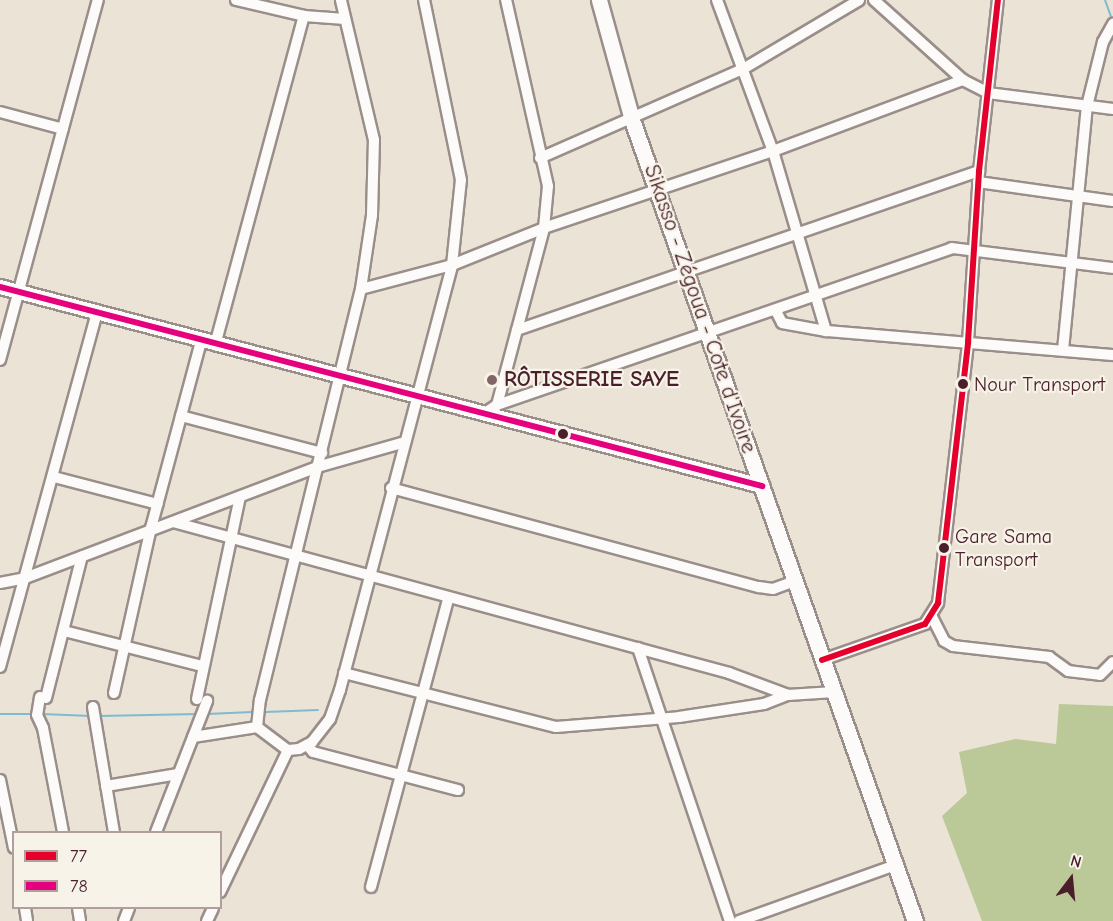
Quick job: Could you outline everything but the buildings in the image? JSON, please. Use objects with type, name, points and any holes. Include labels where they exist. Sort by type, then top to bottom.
[{"type":"highway","name":"Sikasso - Zégoua - Cote d'Ivoire","points":[[601,1],[632,120],[659,189],[915,921]]},
{"type":"main road","points":[[0,287],[415,398],[762,486]]},
{"type":"street","points":[[0,360],[98,0]]},
{"type":"street","points":[[236,0],[304,16],[345,19]]},
{"type":"street","points":[[257,727],[260,700],[361,289],[372,215],[374,140],[341,0]]},
{"type":"street","points":[[222,888],[288,750],[307,745],[330,719],[344,673],[402,443],[452,265],[461,180],[424,0]]},
{"type":"street","points":[[497,405],[544,228],[548,186],[506,0]]},
{"type":"street","points":[[717,0],[773,152],[818,296],[826,331]]},
{"type":"street","points":[[540,158],[632,120],[743,69],[860,0]]},
{"type":"street","points":[[874,0],[963,80],[988,93],[1113,109]]},
{"type":"street","points":[[822,660],[925,624],[932,617],[938,603],[968,342],[972,250],[998,0]]},
{"type":"street","points":[[215,345],[304,16]]},
{"type":"street","points":[[1063,350],[1080,198],[1087,106],[1104,42],[1113,24]]},
{"type":"street","points":[[361,289],[452,265],[544,228],[773,152],[963,80]]},
{"type":"street","points":[[0,112],[63,129]]},
{"type":"street","points":[[517,330],[979,171]]},
{"type":"street","points":[[978,182],[1113,201]]},
{"type":"street","points":[[482,415],[497,405],[776,311],[952,248],[1113,268]]},
{"type":"street","points":[[776,311],[782,323],[826,331],[957,344],[968,342],[1113,355]]},
{"type":"street","points":[[0,667],[54,477],[97,313]]},
{"type":"street","points":[[114,693],[151,528],[201,341]]},
{"type":"street","points":[[181,416],[322,453]]},
{"type":"street","points":[[0,583],[25,578],[151,528],[173,522],[317,467],[402,443]]},
{"type":"street","points":[[54,477],[158,504]]},
{"type":"street","points":[[391,488],[759,587],[773,589],[795,581]]},
{"type":"street","points":[[156,831],[193,737],[202,700],[202,666],[240,497]]},
{"type":"street","points":[[173,522],[448,599],[729,673],[788,694]]},
{"type":"street","points":[[63,831],[44,728],[37,715],[64,631],[82,556]]},
{"type":"street","points":[[371,887],[448,599]]},
{"type":"street","points":[[932,617],[944,641],[953,646],[1049,657],[1068,671],[1100,675],[1113,662]]},
{"type":"street","points":[[64,631],[202,666]]},
{"type":"street","points":[[638,648],[730,921]]},
{"type":"street","points":[[344,673],[556,726],[662,718],[764,704],[788,694],[834,692]]},
{"type":"street","points":[[93,707],[114,831]]},
{"type":"street","points":[[193,737],[257,727],[288,750]]},
{"type":"street","points":[[307,745],[313,752],[458,790]]},
{"type":"street","points":[[106,786],[178,774]]},
{"type":"street","points":[[0,780],[5,835]]},
{"type":"street","points":[[739,921],[895,865]]},
{"type":"green space","points":[[1059,704],[1113,706],[1113,921],[982,921],[942,816],[967,793],[959,752],[1015,739],[1056,744]]},
{"type":"waterway","points":[[1105,0],[1112,19]]},
{"type":"waterway","points":[[266,712],[318,710]]},
{"type":"waterway","points":[[207,714],[252,712]]},
{"type":"waterway","points":[[0,714],[34,714]]},
{"type":"waterway","points":[[42,714],[91,716]]},
{"type":"waterway","points":[[99,716],[199,714]]},
{"type":"transit line","name":"77","points":[[822,660],[925,624],[938,603],[968,342],[979,171],[998,0]]},
{"type":"transit line","name":"78","points":[[0,287],[762,486]]},
{"type":"place","name":"RÔTISSERIE SAYE","points":[[492,380]]},
{"type":"place","name":"Nour Transport","points":[[963,384]]},
{"type":"place","name":"Gare Sama Transport","points":[[944,548]]}]
